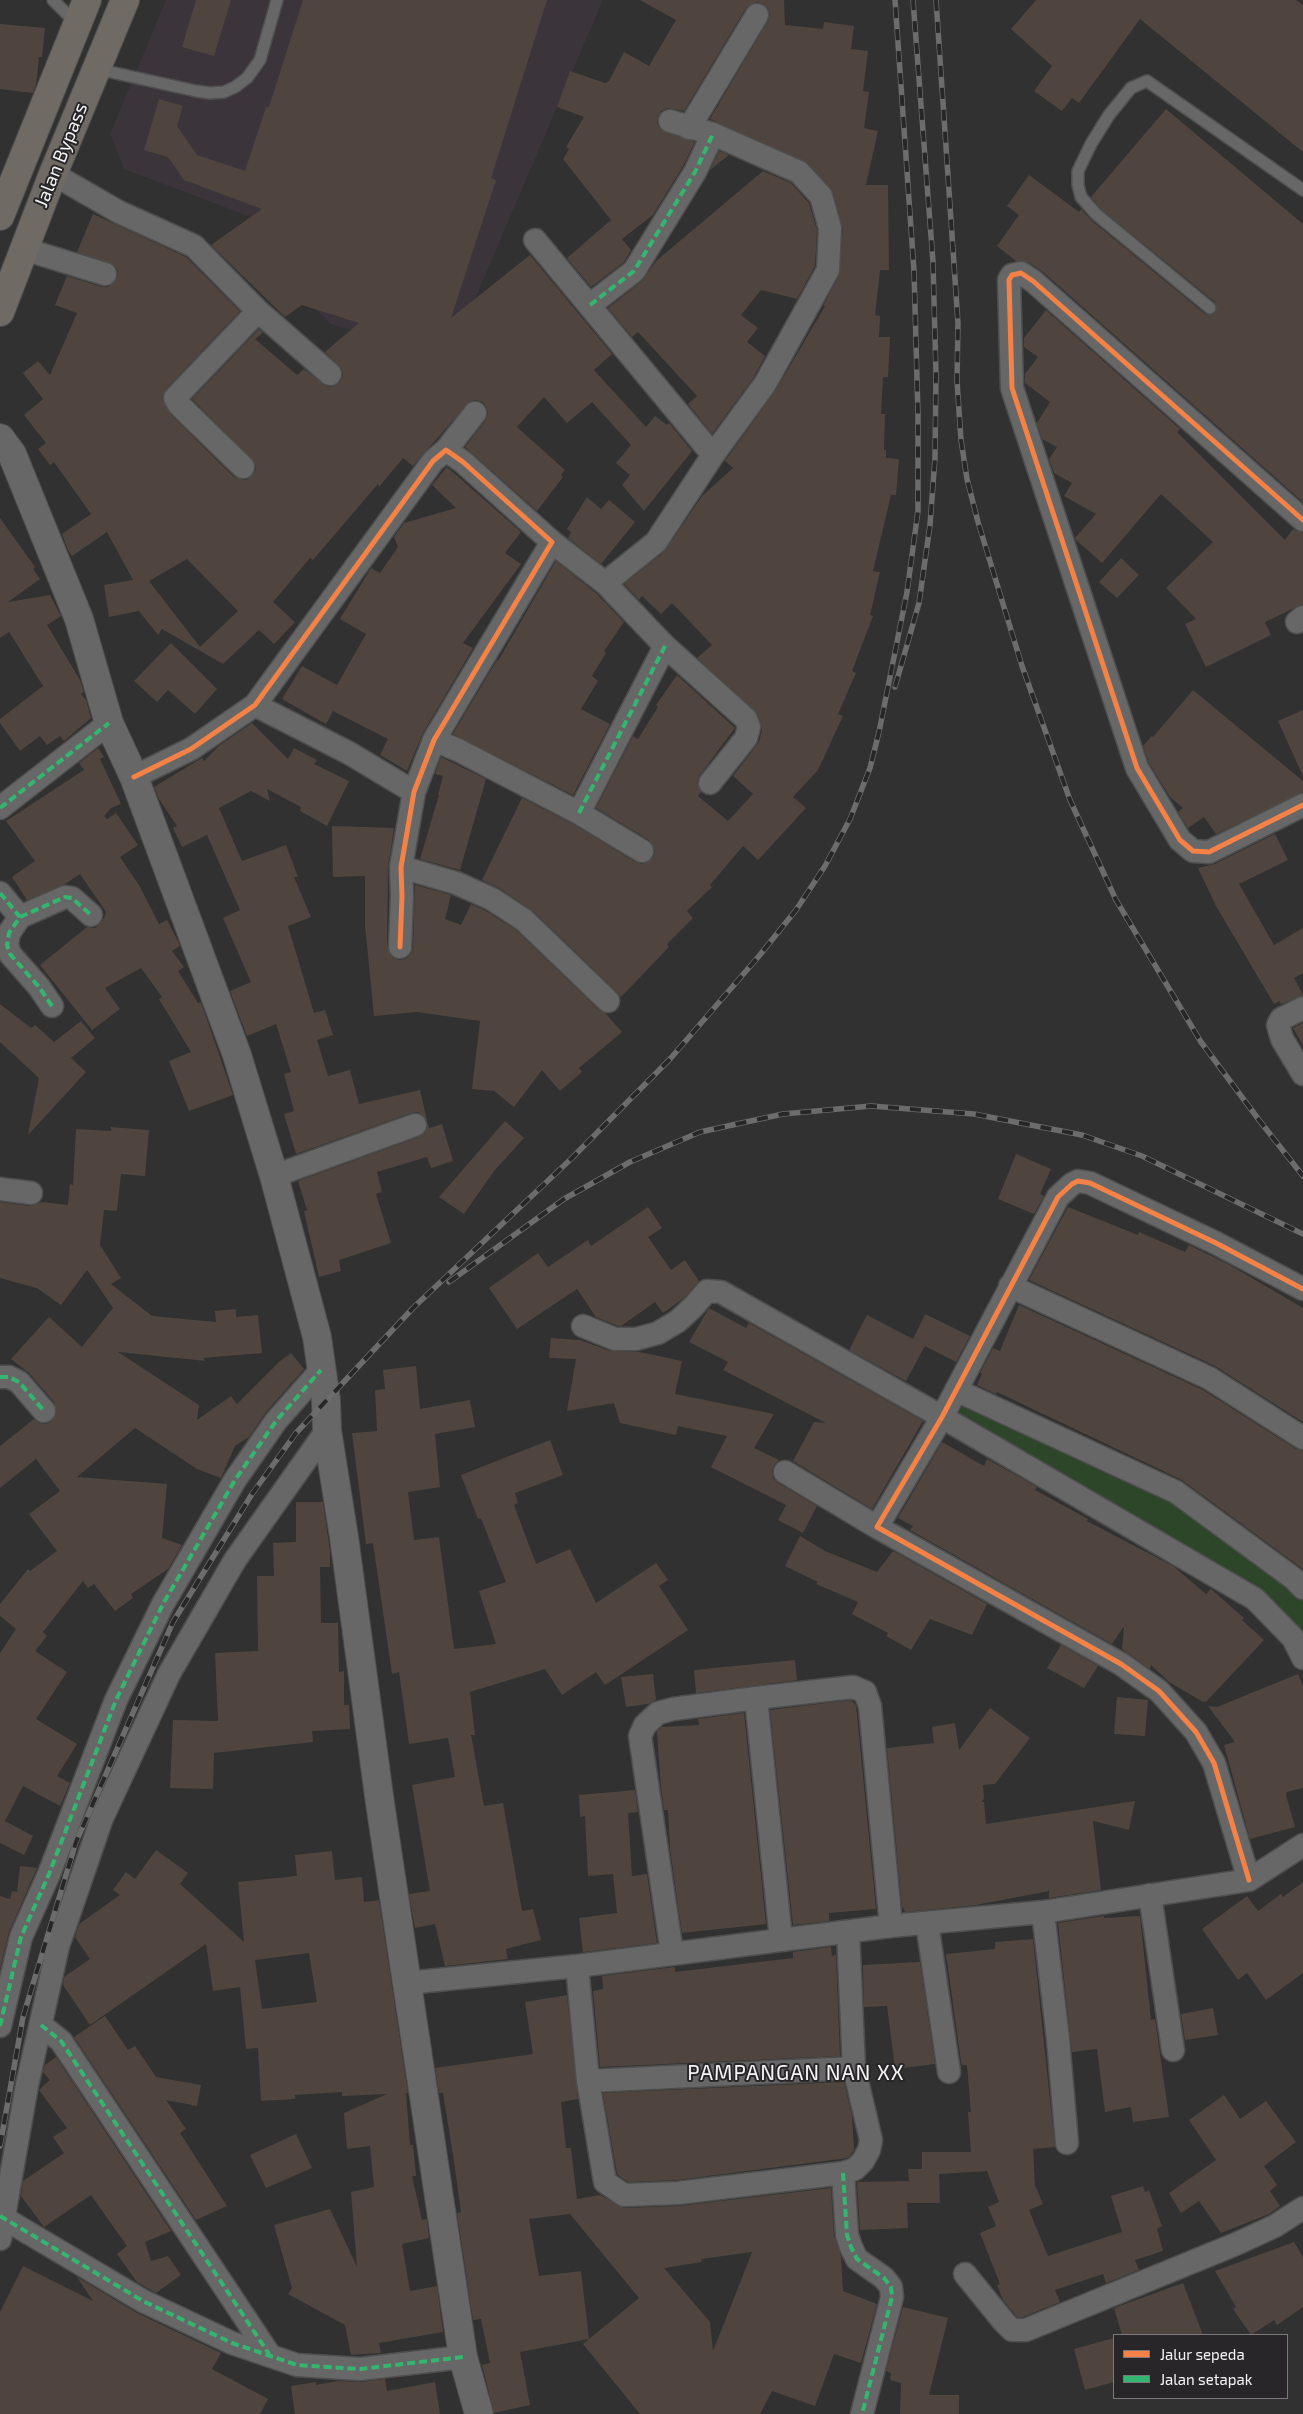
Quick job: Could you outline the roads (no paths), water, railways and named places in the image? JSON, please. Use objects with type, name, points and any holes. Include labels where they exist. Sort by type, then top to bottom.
[{"type":"highway","name":"Jalan Bypass","points":[[0,312],[53,174],[125,0]]},
{"type":"highway","name":"Jalan Bypass","points":[[0,216],[82,12]]},
{"type":"main road","points":[[0,438],[12,454],[79,620],[109,723],[134,777],[237,1055],[274,1176],[317,1336],[327,1430],[463,2357],[480,2414]]},
{"type":"street","points":[[605,583],[656,542],[713,455],[765,384],[828,270],[830,228],[821,196],[799,172],[713,134],[679,125],[757,15]]},
{"type":"street","points":[[590,305],[634,271],[695,172],[713,134]]},
{"type":"street","points":[[53,174],[120,212],[194,246],[258,311],[330,374]]},
{"type":"street","points":[[535,240],[713,455]]},
{"type":"street","points":[[24,249],[105,274]]},
{"type":"street","points":[[1303,520],[1033,281],[1021,273],[1012,275],[1009,280],[1012,388],[1137,768],[1180,840],[1193,851],[1209,852],[1303,805]]},
{"type":"street","points":[[243,467],[179,405],[175,398],[258,311]]},
{"type":"street","points":[[134,777],[190,749],[255,705],[433,461],[446,450],[475,413]]},
{"type":"street","points":[[446,450],[463,462],[552,542],[605,583],[665,646],[746,719],[749,728],[746,738],[710,783]]},
{"type":"street","points":[[400,947],[401,868],[414,792],[434,740],[552,542]]},
{"type":"street","points":[[579,813],[665,646]]},
{"type":"street","points":[[255,705],[349,753],[414,792]]},
{"type":"street","points":[[0,808],[109,723]]},
{"type":"street","points":[[434,740],[458,750],[579,813],[642,851]]},
{"type":"street","points":[[401,868],[456,883],[492,899],[524,920],[608,1001]]},
{"type":"street","points":[[0,893],[20,916]]},
{"type":"street","points":[[52,1006],[39,986],[10,954],[8,945],[9,933],[20,916],[65,897],[72,898],[91,915]]},
{"type":"street","points":[[1303,1008],[1282,1019],[1278,1026],[1282,1039],[1303,1074]]},
{"type":"street","points":[[274,1176],[416,1126]]},
{"type":"street","points":[[877,1527],[942,1417],[1058,1197],[1072,1184],[1083,1181],[1216,1243],[1303,1288]]},
{"type":"street","points":[[0,1189],[31,1193]]},
{"type":"street","points":[[1010,1286],[1210,1378],[1303,1438]]},
{"type":"street","points":[[583,1326],[615,1338],[636,1339],[658,1333],[678,1321],[706,1291],[721,1292],[942,1417],[1255,1599],[1292,1638],[1303,1658]]},
{"type":"street","points":[[0,2026],[21,1937],[49,1874],[116,1700],[163,1604],[235,1480],[276,1420],[322,1370]]},
{"type":"street","points":[[0,1377],[10,1377],[19,1382],[44,1410]]},
{"type":"street","points":[[956,1390],[1176,1492],[1300,1577]]},
{"type":"street","points":[[327,1430],[235,1560],[169,1674],[102,1818],[58,1946],[27,2085],[1,2225],[143,2301],[232,2343],[297,2365],[360,2369],[463,2357]]},
{"type":"street","points":[[785,1472],[877,1527],[1121,1664],[1159,1691],[1196,1732],[1214,1763],[1249,1880]]},
{"type":"street","points":[[672,1952],[640,1736],[645,1725],[658,1713],[673,1708],[756,1698],[853,1687],[865,1692],[870,1706],[891,1926]]},
{"type":"street","points":[[756,1698],[781,1939]]},
{"type":"street","points":[[407,1983],[577,1966],[672,1952],[891,1926],[1043,1912],[1249,1880],[1303,1846]]},
{"type":"street","points":[[1150,1895],[1174,2050]]},
{"type":"street","points":[[1043,1912],[1058,2039],[1067,2143]]},
{"type":"street","points":[[927,1923],[949,2072]]},
{"type":"street","points":[[577,1966],[588,2081],[605,2182],[624,2196],[678,2193],[843,2173],[855,2169],[864,2161],[871,2140],[854,2068],[848,1932]]},
{"type":"street","points":[[41,2025],[61,2041],[269,2354]]},
{"type":"street","points":[[588,2081],[854,2068]]},
{"type":"street","points":[[843,2173],[848,2235],[851,2247],[857,2259],[884,2278],[890,2287],[892,2297],[862,2414]]},
{"type":"street","points":[[965,2274],[1012,2330],[1026,2330],[1236,2244],[1275,2226],[1303,2208]]},
{"type":"lane","points":[[53,0],[82,12]]},
{"type":"lane","points":[[96,68],[196,91],[224,92],[236,87],[247,78],[260,60],[277,0]]},
{"type":"lane","points":[[1210,308],[1096,214],[1081,197],[1078,185],[1078,171],[1109,114],[1131,88],[1147,81],[1303,190]]},
{"type":"railway","points":[[0,2146],[23,2017],[76,1842],[173,1622],[252,1494],[296,1433],[413,1308],[572,1158],[670,1059],[796,910],[825,866],[850,819],[870,768],[879,732],[907,592],[918,511],[918,415],[914,271],[895,0]]},
{"type":"railway","points":[[895,687],[919,603],[930,525],[935,458],[936,375],[933,262],[913,0]]},
{"type":"railway","points":[[936,0],[958,323],[957,381],[961,440],[967,479],[978,522],[1022,666],[1070,800],[1116,900],[1201,1042],[1303,1176]]},
{"type":"railway","points":[[449,1282],[564,1199],[630,1162],[700,1132],[783,1114],[871,1106],[974,1114],[1082,1135],[1142,1156],[1303,1234]]},
{"type":"district","name":"PAMPANGAN NAN XX","points":[[796,2073]]}]
